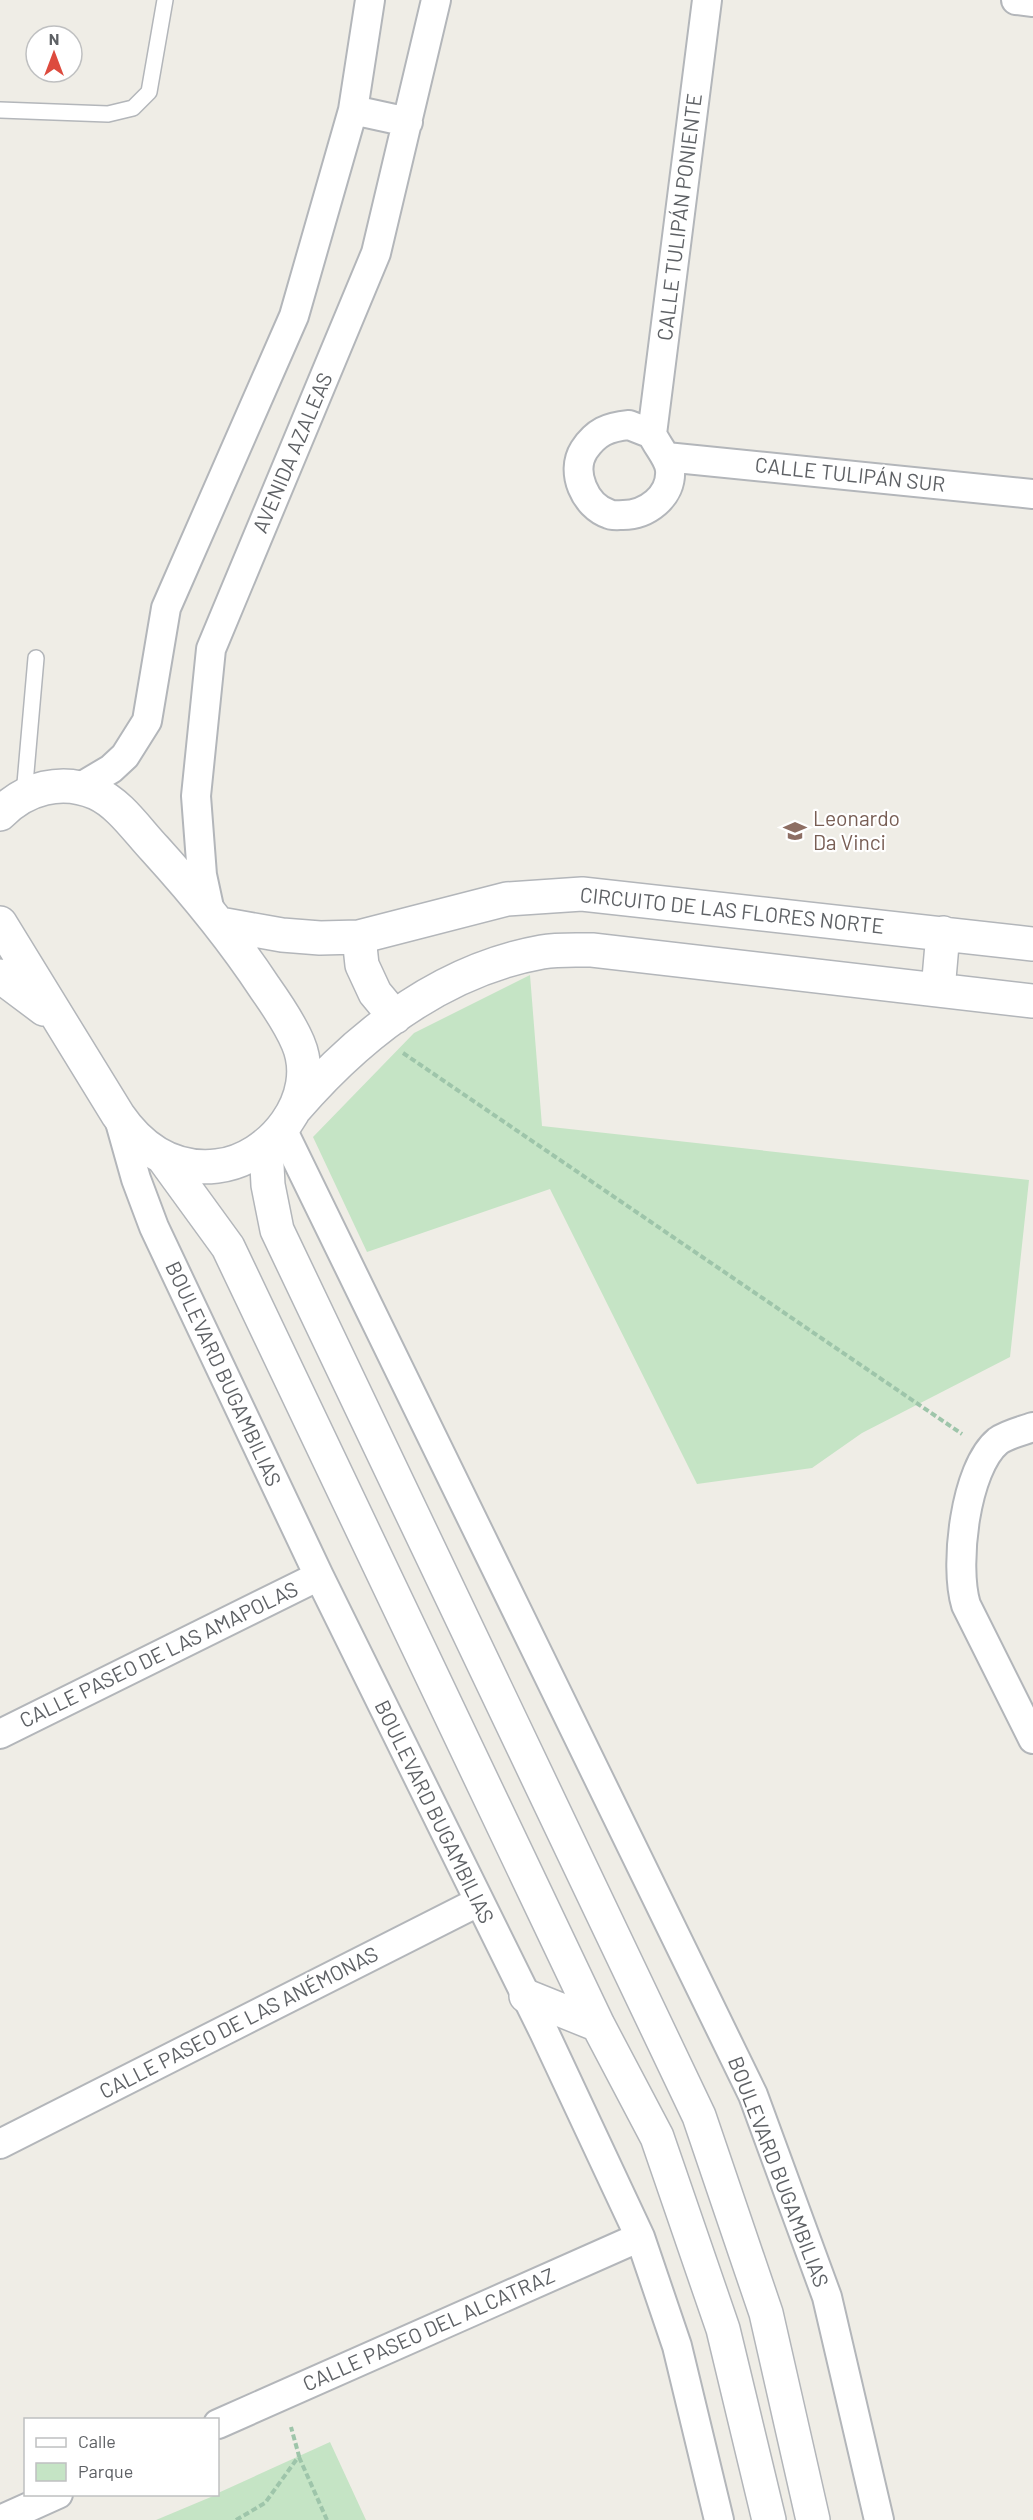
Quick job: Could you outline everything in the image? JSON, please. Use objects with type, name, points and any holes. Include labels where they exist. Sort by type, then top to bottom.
[{"type":"street","points":[[79,788],[111,769],[124,756],[147,721],[166,608],[294,316],[353,110],[370,0]]},
{"type":"street","name":"CALLE TULIPÁN PONIENTE","points":[[659,445],[707,0]]},
{"type":"street","points":[[1016,0],[1033,2]]},
{"type":"street","name":"AVENIDA AZALEAS","points":[[215,918],[202,874],[196,796],[212,649],[376,253],[408,122],[441,6]]},
{"type":"street","points":[[353,110],[408,122]]},
{"type":"street","name":"CALLE TULIPÁN SUR","points":[[659,445],[1033,494]]},
{"type":"street","points":[[8,806],[42,788],[60,786],[96,793],[112,803],[215,918],[275,1002],[298,1044],[302,1066],[301,1088],[281,1128],[268,1185],[277,1230],[699,2116],[766,2313],[813,2520]]},
{"type":"street","name":"CIRCUITO DE LAS FLORES NORTE","points":[[215,918],[282,935],[320,938],[359,937],[507,899],[582,894],[1033,944]]},
{"type":"street","points":[[0,923],[130,1133],[146,1148],[164,1159],[184,1166],[227,1165],[247,1158],[281,1128],[321,1079],[384,1025],[451,982],[494,964],[543,951],[592,950],[1033,1001]]},
{"type":"street","points":[[938,990],[943,933]]},
{"type":"street","points":[[359,937],[362,965],[375,993],[384,1025]]},
{"type":"street","points":[[0,976],[60,1021]]},
{"type":"street","name":"BOULEVARD BUGAMBILIAS","points":[[118,1115],[136,1179],[154,1227],[319,1576],[526,1996],[640,2237],[677,2346],[719,2520]]},
{"type":"street","name":"BOULEVARD BUGAMBILIAS","points":[[281,1128],[753,2095],[827,2297],[879,2520]]},
{"type":"street","points":[[164,1159],[228,1247],[598,2025],[661,2148],[723,2329],[769,2520]]},
{"type":"street","points":[[1033,1427],[999,1441],[988,1452],[980,1466],[970,1492],[963,1545],[962,1591],[966,1605],[1033,1740]]},
{"type":"street","name":"CALLE PASEO DE LAS AMAPOLAS","points":[[0,1734],[319,1576]]},
{"type":"street","name":"CALLE PASEO DE LAS ANÉMONAS","points":[[0,2144],[478,1902]]},
{"type":"street","points":[[526,1996],[598,2025]]},
{"type":"street","name":"CALLE PASEO DEL ALCATRAZ","points":[[219,2424],[640,2237]]},
{"type":"street","points":[[0,2520],[54,2496]]},
{"type":"lane","points":[[0,110],[108,114],[133,108],[149,92],[165,0]]},
{"type":"lane","points":[[8,806],[36,658]]},
{"type":"path","points":[[384,1025],[988,1452]]},
{"type":"path","points":[[282,2395],[299,2456],[327,2520]]},
{"type":"path","points":[[236,2520],[265,2503],[299,2456]]},
{"type":"green space","points":[[530,975],[542,1126],[1029,1180],[1010,1357],[862,1433],[812,1468],[697,1484],[550,1189],[367,1252],[313,1137],[414,1033]]},
{"type":"green space","points":[[330,2442],[366,2520],[156,2520],[213,2496],[219,2496],[219,2493]]},
{"type":"place","name":"Leonardo Da Vinci","points":[[795,831]]}]
